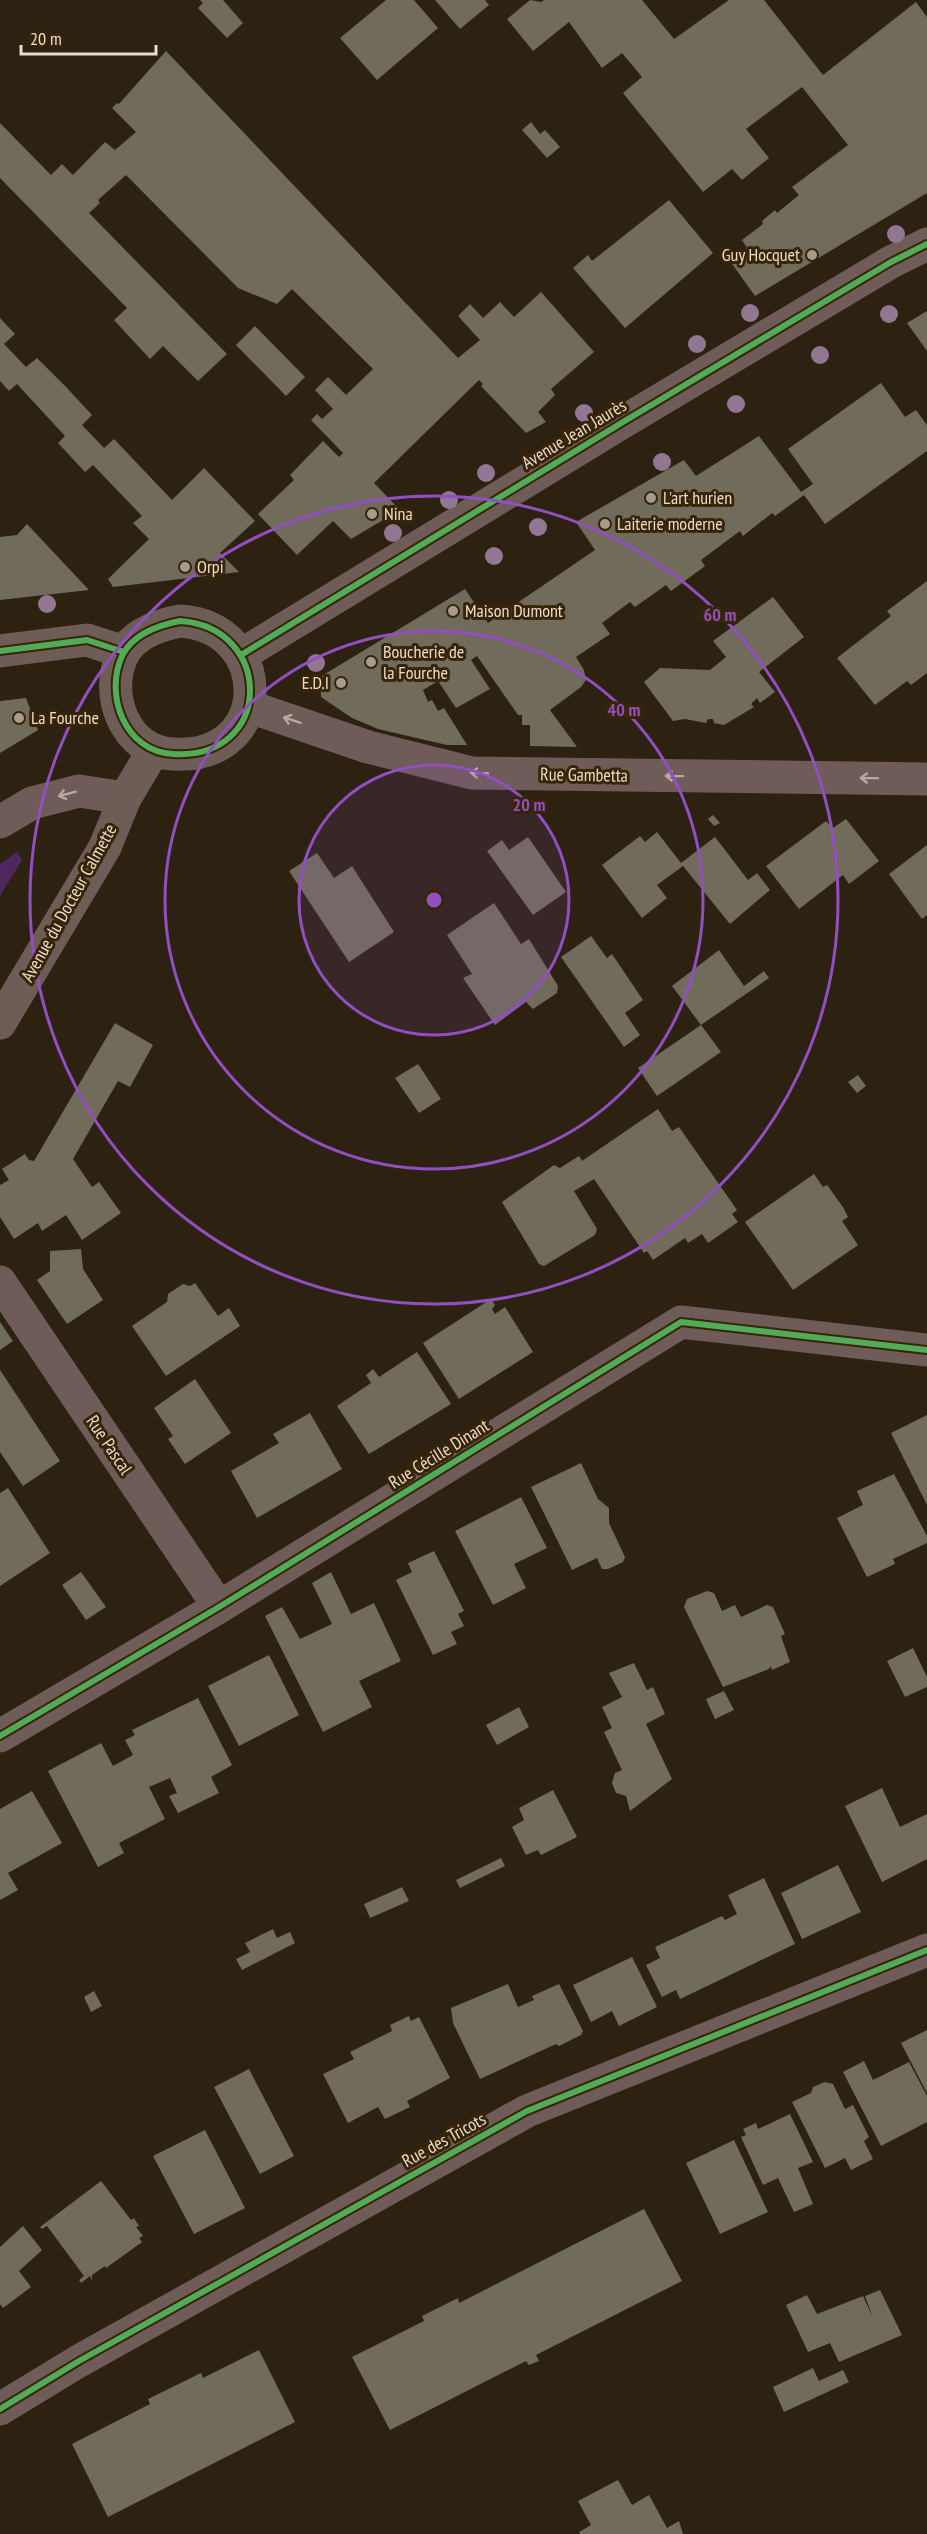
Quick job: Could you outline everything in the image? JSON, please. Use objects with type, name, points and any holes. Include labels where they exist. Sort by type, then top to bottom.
[{"type":"main road","points":[[180,621],[200,623],[224,635],[241,655],[248,673],[250,707],[238,729],[221,745],[189,754],[153,751],[123,722],[115,699],[115,677],[124,652],[146,632],[160,625],[180,621]]},
{"type":"main road","points":[[0,651],[87,640],[124,652]]},
{"type":"main road","name":"Avenue du Docteur Calmette","points":[[0,1023],[105,847],[125,798],[153,751]]},
{"type":"street","name":"Avenue Jean Jaurès","points":[[241,655],[623,422],[891,262],[927,244]]},
{"type":"street","name":"Rue Gambetta","points":[[250,707],[368,747],[472,773],[927,778]]},
{"type":"street","points":[[0,822],[32,803],[79,791],[125,798]]},
{"type":"street","name":"Rue Pascal","points":[[0,1282],[219,1607]]},
{"type":"street","name":"Rue Cécille Dinant","points":[[0,1736],[219,1607],[681,1322],[927,1350]]},
{"type":"street","name":"Rue des Tricots","points":[[0,2409],[79,2361],[527,2111],[927,1950]]},
{"type":"shaded area","points":[[17,852],[22,860],[0,896],[0,864]]},
{"type":"building","points":[[200,0],[223,0],[243,23],[227,38],[198,8],[203,3]]},
{"type":"building","points":[[386,0],[414,0],[438,28],[377,80],[340,38]]},
{"type":"building","points":[[435,0],[485,0],[489,5],[460,29]]},
{"type":"building","points":[[530,0],[541,2],[544,0],[642,0],[674,39],[729,0],[764,0],[823,75],[916,2],[927,17],[927,193],[755,296],[730,261],[747,248],[742,240],[763,224],[762,221],[775,210],[777,213],[799,195],[792,187],[848,145],[802,87],[746,129],[769,158],[742,180],[732,169],[703,192],[623,93],[642,77],[622,53],[602,68],[569,22],[533,51],[507,19]]},
{"type":"building","points":[[166,51],[458,358],[480,340],[458,316],[470,304],[483,318],[500,302],[514,317],[541,292],[594,352],[551,389],[555,395],[538,412],[546,422],[526,433],[481,386],[483,384],[479,380],[374,483],[400,510],[351,539],[333,521],[297,555],[258,514],[294,480],[290,475],[323,441],[339,457],[343,453],[311,420],[317,414],[322,419],[333,409],[315,390],[328,377],[346,395],[373,369],[292,289],[277,304],[238,288],[126,175],[98,200],[100,203],[89,213],[227,354],[198,381],[163,346],[150,359],[114,320],[127,308],[0,178],[0,123],[51,175],[62,164],[73,175],[105,142],[115,150],[136,132],[112,108],[117,103],[119,104]]},
{"type":"building","points":[[531,122],[540,134],[545,130],[560,147],[547,158],[522,130]]},
{"type":"building","points":[[669,200],[713,253],[625,328],[573,268],[588,255],[592,261]]},
{"type":"building","points":[[927,311],[927,351],[907,323]]},
{"type":"building","points":[[0,318],[15,334],[4,344],[26,367],[37,358],[66,387],[92,415],[82,425],[104,448],[114,439],[172,500],[204,468],[255,521],[220,553],[239,572],[113,587],[108,579],[149,539],[133,523],[142,516],[93,465],[85,472],[58,443],[65,436],[17,384],[9,391],[0,381]]},
{"type":"building","points":[[255,326],[305,377],[286,396],[236,345]]},
{"type":"building","points":[[881,383],[905,417],[916,410],[927,425],[927,451],[825,524],[804,495],[775,516],[772,513],[743,536],[740,531],[701,560],[705,566],[671,591],[666,585],[635,607],[630,602],[602,623],[610,634],[576,657],[584,670],[586,680],[581,687],[550,710],[577,747],[530,746],[530,725],[522,725],[522,715],[518,715],[477,656],[471,660],[490,689],[456,708],[438,681],[423,690],[428,702],[432,700],[438,711],[444,708],[467,745],[447,745],[378,729],[352,718],[321,697],[320,677],[465,589],[488,623],[595,550],[576,522],[684,460],[696,476],[759,436],[801,492],[813,484],[788,449]]},
{"type":"building","points":[[27,524],[89,590],[0,600],[0,537],[17,535]]},
{"type":"building","points":[[927,581],[927,673],[911,685],[907,681],[875,705],[837,658],[891,616],[887,611]]},
{"type":"building","points":[[773,597],[804,637],[759,672],[775,692],[760,703],[757,698],[751,704],[754,707],[724,725],[714,723],[713,719],[708,719],[706,723],[685,719],[673,721],[644,682],[660,668],[710,670],[726,657],[713,641]]},
{"type":"building","points":[[26,698],[38,730],[0,753],[0,701]]},
{"type":"building","points":[[713,815],[720,823],[714,826],[708,819]]},
{"type":"building","points":[[846,819],[879,861],[849,884],[843,875],[799,909],[766,866],[826,821],[833,828]]},
{"type":"building","points":[[657,832],[681,863],[715,837],[748,880],[757,873],[770,890],[730,924],[683,866],[657,885],[667,898],[642,918],[602,865],[640,836],[645,842]]},
{"type":"building","points":[[528,837],[566,892],[533,915],[487,851],[502,840],[509,850]]},
{"type":"building","points":[[927,845],[927,915],[922,919],[889,874]]},
{"type":"building","points":[[317,853],[334,878],[352,866],[394,932],[349,962],[289,871]]},
{"type":"building","points":[[494,903],[521,944],[529,939],[558,986],[557,993],[533,1009],[526,1002],[495,1025],[463,978],[472,974],[447,935]]},
{"type":"building","points":[[591,936],[607,958],[612,954],[643,1000],[625,1013],[640,1035],[624,1047],[561,957]]},
{"type":"building","points":[[719,950],[744,986],[764,971],[769,978],[701,1025],[672,986]]},
{"type":"building","points":[[115,1023],[153,1045],[130,1087],[118,1081],[73,1159],[92,1187],[99,1182],[121,1213],[82,1240],[66,1215],[42,1231],[38,1223],[14,1239],[0,1217],[0,1185],[9,1180],[2,1169],[25,1154],[29,1160],[34,1161]]},
{"type":"building","points":[[701,1025],[721,1052],[657,1096],[638,1068]]},
{"type":"building","points":[[418,1064],[441,1099],[419,1113],[395,1078]]},
{"type":"building","points":[[858,1075],[866,1086],[857,1093],[848,1082]]},
{"type":"building","points":[[658,1109],[672,1131],[679,1127],[737,1210],[732,1214],[738,1222],[708,1243],[702,1234],[688,1243],[685,1238],[653,1260],[647,1251],[644,1253],[594,1179],[574,1191],[597,1229],[595,1235],[544,1266],[539,1264],[502,1202],[554,1165],[560,1168],[579,1156],[582,1161]]},
{"type":"building","points":[[814,1174],[823,1187],[827,1185],[843,1207],[848,1217],[842,1221],[858,1245],[793,1290],[745,1222]]},
{"type":"building","points":[[81,1249],[83,1269],[103,1300],[67,1324],[37,1280],[50,1271],[50,1251]]},
{"type":"building","points":[[195,1283],[218,1316],[229,1308],[240,1326],[166,1376],[132,1326],[167,1302],[168,1294],[183,1284],[190,1286]]},
{"type":"building","points":[[491,1299],[495,1305],[492,1309],[495,1314],[505,1307],[533,1352],[459,1399],[423,1343]]},
{"type":"building","points":[[0,1322],[13,1341],[0,1350]]},
{"type":"building","points":[[417,1352],[451,1404],[369,1454],[337,1406],[371,1383],[366,1375],[373,1369],[379,1377]]},
{"type":"building","points":[[0,1370],[60,1461],[23,1486],[0,1452]]},
{"type":"building","points":[[195,1379],[231,1433],[185,1464],[168,1439],[173,1436],[154,1408]]},
{"type":"building","points":[[310,1413],[342,1469],[257,1518],[231,1471],[279,1443],[273,1434]]},
{"type":"building","points":[[927,1415],[927,1505],[891,1433]]},
{"type":"building","points":[[581,1463],[598,1499],[609,1508],[609,1523],[625,1557],[623,1562],[608,1569],[602,1569],[597,1558],[572,1570],[531,1487]]},
{"type":"building","points":[[894,1474],[927,1536],[927,1543],[893,1559],[895,1564],[867,1577],[837,1518],[863,1505],[857,1491]]},
{"type":"building","points":[[8,1488],[50,1553],[0,1586],[0,1493]]},
{"type":"building","points":[[521,1497],[547,1548],[514,1564],[526,1588],[493,1605],[455,1531]]},
{"type":"building","points":[[434,1551],[464,1611],[458,1614],[464,1626],[451,1632],[457,1644],[433,1655],[396,1580],[412,1572],[408,1563]]},
{"type":"building","points":[[81,1572],[106,1607],[86,1620],[62,1585]]},
{"type":"building","points":[[331,1572],[351,1614],[374,1603],[401,1661],[359,1681],[372,1707],[323,1732],[265,1616],[282,1607],[300,1639],[332,1624],[312,1583]]},
{"type":"building","points":[[707,1591],[714,1593],[722,1611],[735,1605],[741,1617],[767,1605],[773,1607],[785,1634],[781,1636],[790,1662],[772,1670],[771,1666],[769,1669],[723,1687],[684,1607],[687,1599]]},
{"type":"building","points":[[913,1648],[927,1677],[927,1687],[905,1697],[887,1661]]},
{"type":"building","points":[[269,1655],[299,1715],[239,1746],[208,1686]]},
{"type":"building","points":[[634,1663],[647,1690],[653,1687],[665,1714],[646,1724],[672,1779],[630,1811],[626,1796],[616,1793],[612,1783],[615,1773],[622,1770],[604,1732],[612,1728],[602,1707],[622,1697],[609,1673]]},
{"type":"building","points":[[724,1691],[734,1710],[715,1719],[706,1699]]},
{"type":"building","points":[[198,1698],[232,1765],[211,1777],[219,1793],[178,1813],[169,1796],[177,1793],[170,1778],[149,1787],[165,1819],[119,1843],[124,1853],[98,1867],[48,1771],[101,1743],[113,1766],[133,1755],[125,1740],[135,1735],[132,1730]]},
{"type":"building","points":[[519,1707],[529,1727],[497,1745],[486,1725]]},
{"type":"building","points":[[882,1788],[900,1827],[927,1814],[927,1859],[882,1882],[845,1806]]},
{"type":"building","points":[[553,1790],[577,1837],[541,1855],[538,1850],[526,1855],[512,1827],[524,1820],[519,1808]]},
{"type":"building","points":[[32,1791],[62,1843],[8,1873],[18,1890],[0,1900],[0,1809]]},
{"type":"building","points":[[501,1858],[505,1866],[460,1888],[456,1880]]},
{"type":"building","points":[[838,1865],[861,1912],[802,1939],[781,1893]]},
{"type":"building","points":[[764,1878],[795,1944],[680,1999],[676,1990],[662,1997],[646,1965],[660,1958],[655,1947],[722,1916],[725,1920],[737,1914],[728,1895]]},
{"type":"building","points":[[402,1887],[409,1901],[370,1918],[364,1904]]},
{"type":"building","points":[[273,1929],[277,1938],[290,1932],[295,1943],[242,1970],[236,1959],[250,1952],[245,1943]]},
{"type":"building","points":[[632,1957],[657,2007],[619,2026],[612,2011],[591,2022],[573,1985]]},
{"type":"building","points":[[508,1984],[518,2007],[534,2000],[532,1996],[559,1984],[583,2031],[581,2035],[559,2046],[556,2044],[480,2079],[453,2023],[451,2008]]},
{"type":"building","points":[[94,1991],[102,2006],[91,2012],[84,1997]]},
{"type":"building","points":[[409,2016],[411,2021],[419,2017],[450,2078],[407,2101],[410,2107],[385,2119],[378,2107],[348,2123],[323,2074],[354,2059],[350,2052],[392,2031],[390,2025]]},
{"type":"building","points":[[927,2030],[927,2093],[901,2043]]},
{"type":"building","points":[[864,2061],[873,2080],[909,2062],[927,2096],[927,2122],[881,2146],[843,2072]]},
{"type":"building","points":[[249,2069],[294,2156],[260,2174],[214,2087]]},
{"type":"building","points":[[825,2082],[833,2084],[845,2109],[853,2105],[869,2137],[864,2141],[873,2159],[851,2170],[845,2158],[825,2168],[792,2102],[811,2093],[813,2087]]},
{"type":"building","points":[[790,2114],[813,2162],[798,2168],[813,2204],[794,2212],[778,2178],[763,2185],[741,2137],[746,2135],[743,2129],[756,2123],[758,2129]]},
{"type":"building","points":[[205,2130],[245,2208],[194,2234],[153,2156]]},
{"type":"building","points":[[734,2140],[768,2212],[720,2234],[686,2163]]},
{"type":"building","points":[[101,2181],[131,2220],[134,2218],[139,2226],[136,2227],[143,2236],[139,2238],[142,2242],[106,2268],[105,2266],[92,2275],[92,2280],[90,2276],[81,2283],[79,2280],[84,2276],[47,2226],[42,2229],[40,2227]]},
{"type":"building","points":[[644,2209],[682,2281],[536,2355],[539,2361],[529,2365],[526,2361],[390,2430],[352,2357],[424,2321],[422,2316],[458,2298],[459,2303]]},
{"type":"building","points":[[23,2226],[42,2250],[19,2271],[31,2287],[3,2308],[0,2304],[0,2247]]},
{"type":"building","points":[[880,2290],[902,2335],[839,2362],[830,2343],[808,2352],[786,2305],[807,2295],[817,2314],[863,2296],[873,2318],[865,2296]]},
{"type":"building","points":[[259,2350],[295,2422],[108,2517],[72,2444],[150,2404],[148,2399],[201,2373],[203,2378]]},
{"type":"building","points":[[813,2368],[819,2381],[843,2370],[849,2382],[784,2412],[773,2387]]},
{"type":"building","points":[[618,2480],[632,2505],[649,2495],[667,2528],[679,2521],[683,2534],[580,2534],[579,2532],[591,2525],[578,2501]]},
{"type":"cycle path","points":[[241,655],[623,422],[891,262],[927,244]]},
{"type":"cycle path","points":[[180,621],[211,629],[233,645],[246,667],[250,692],[245,716],[230,737],[206,750],[173,754],[156,751],[142,743],[131,732],[122,718],[117,703],[116,686],[117,670],[128,647],[140,636],[156,628],[180,621]]},
{"type":"cycle path","points":[[0,651],[87,640],[124,652]]},
{"type":"cycle path","points":[[0,1736],[219,1607],[681,1322],[927,1350]]},
{"type":"cycle path","points":[[0,2409],[79,2361],[527,2111],[927,1950]]},
{"type":"place","name":"Guy Hocquet","points":[[812,255]]},
{"type":"place","name":"L'art hurien","points":[[651,498]]},
{"type":"place","name":"Nina","points":[[372,514]]},
{"type":"place","name":"Laiterie moderne","points":[[605,524]]},
{"type":"place","name":"Orpi","points":[[185,567]]},
{"type":"place","name":"Maison Dumont","points":[[453,611]]},
{"type":"place","name":"Boucherie de la Fourche","points":[[371,662]]},
{"type":"place","name":"E.D.I","points":[[341,683]]},
{"type":"place","name":"La Fourche","points":[[19,718]]}]
